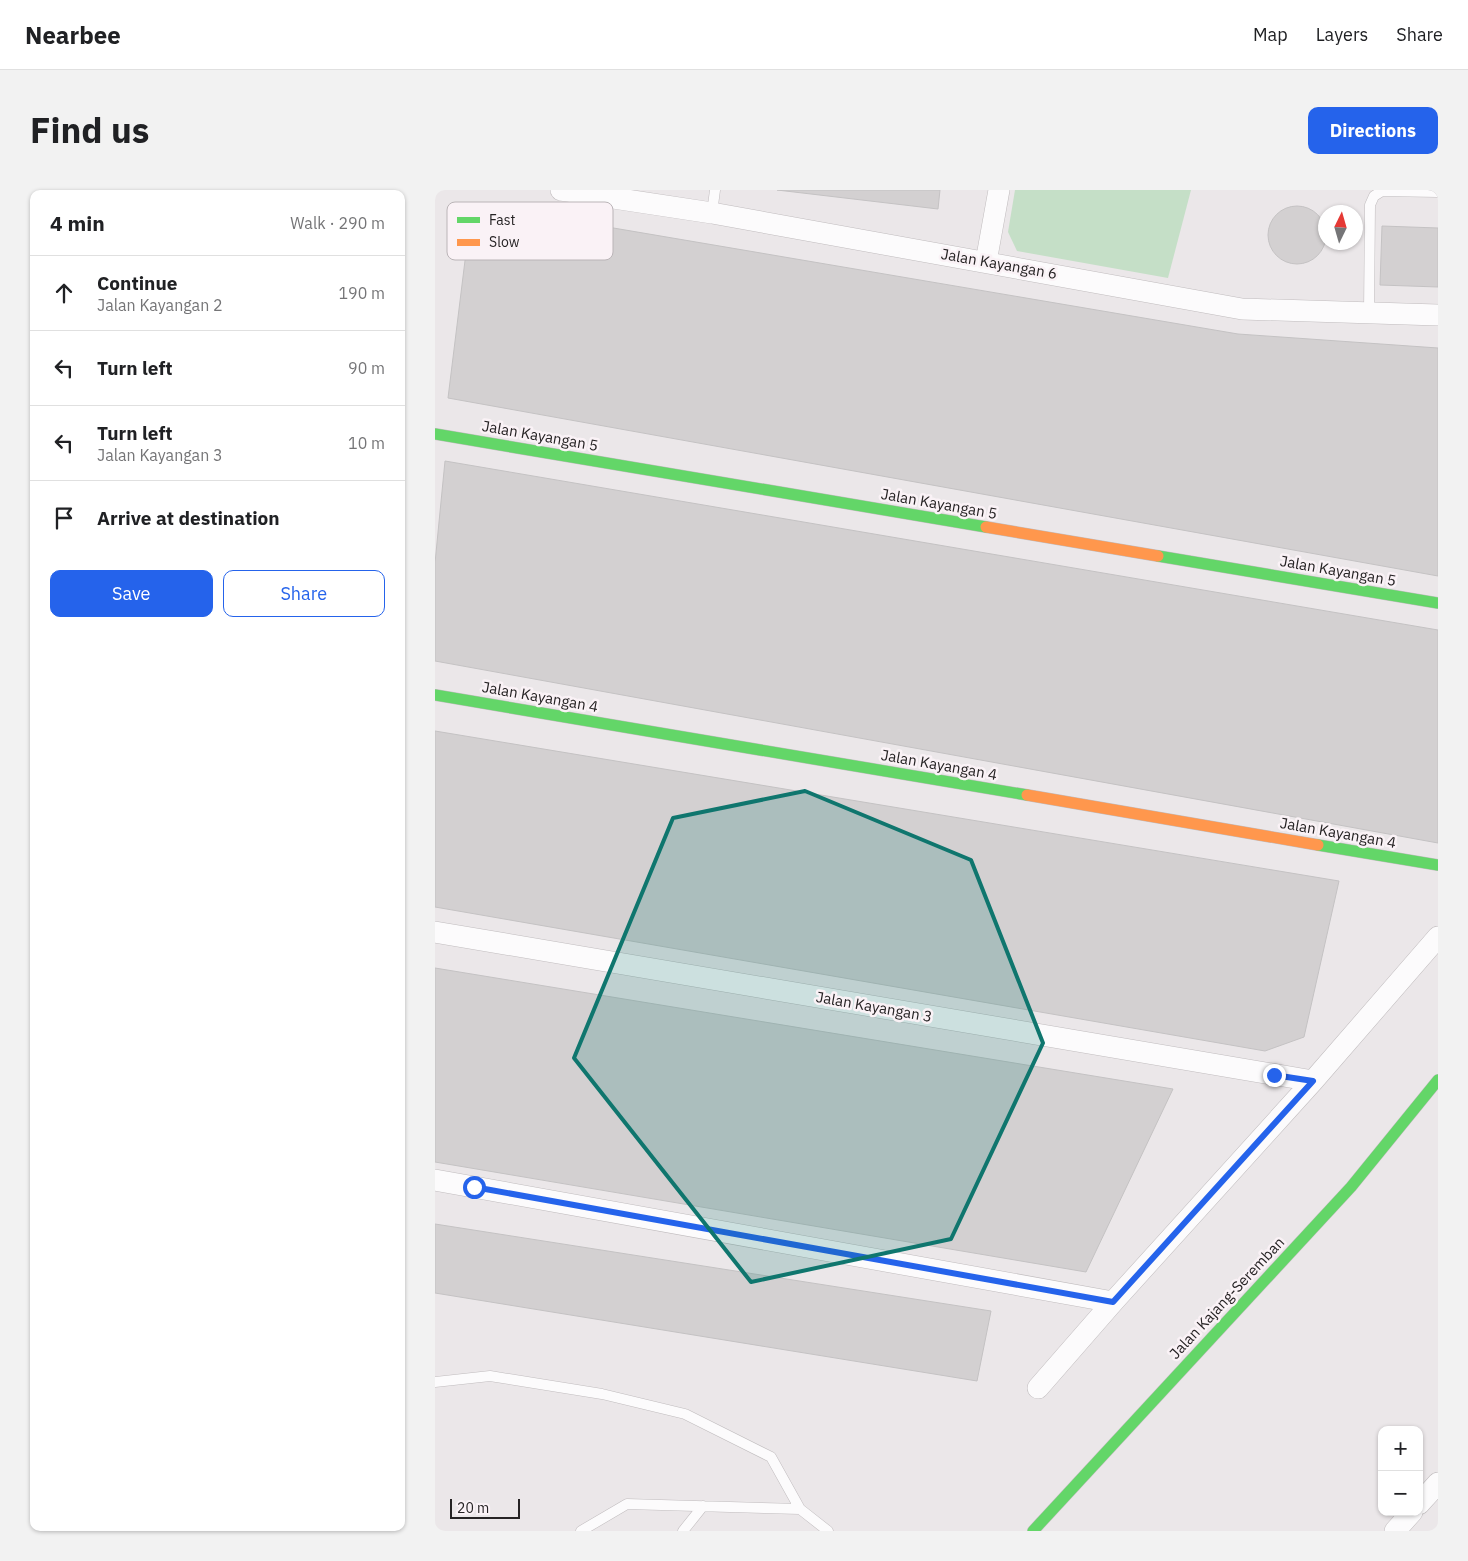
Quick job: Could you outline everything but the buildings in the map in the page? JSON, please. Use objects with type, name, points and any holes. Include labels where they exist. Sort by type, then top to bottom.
[{"type":"street","name":"Jalan Kayangan 6","points":[[561,190],[712,213],[1242,309],[1438,315]]},
{"type":"street","points":[[986,262],[999,190]]},
{"type":"street","name":"Jalan Kayangan 5","points":[[435,434],[1438,603]]},
{"type":"street","name":"Jalan Kayangan 4","points":[[435,695],[1438,865]]},
{"type":"street","name":"Jalan Kayangan 3","points":[[435,932],[1313,1081]]},
{"type":"street","points":[[1038,1388],[1113,1302],[1313,1081],[1438,937]]},
{"type":"street","name":"Jalan Kajang-Seremban","points":[[1033,1531],[1351,1187],[1438,1080]]},
{"type":"street","points":[[435,1180],[1113,1302]]},
{"type":"street","points":[[1423,1500],[1438,1483]]},
{"type":"street","points":[[1395,1531],[1408,1516]]},
{"type":"lane","points":[[712,213],[715,190]]},
{"type":"lane","points":[[1369,312],[1370,205],[1374,196],[1382,191],[1438,192]]},
{"type":"lane","points":[[435,1382],[490,1376],[602,1394],[685,1414],[771,1456],[801,1509],[828,1531]]},
{"type":"lane","points":[[581,1531],[627,1504],[801,1509]]},
{"type":"lane","points":[[683,1531],[703,1506]]},
{"type":"highlighted area","points":[[805,791],[971,860],[1043,1043],[951,1239],[751,1282],[574,1058],[673,818]]},
{"type":"green space","points":[[1015,190],[1191,190],[1168,278],[1017,251],[1008,232]]},
{"type":"traffic: fast","points":[[435,434],[986,527]]},
{"type":"traffic: fast","points":[[1158,556],[1438,603]]},
{"type":"traffic: fast","points":[[435,695],[1027,795]]},
{"type":"traffic: fast","points":[[1318,845],[1438,865]]},
{"type":"traffic: fast","points":[[1033,1531],[1351,1187],[1438,1080]]},
{"type":"traffic: slow","points":[[986,527],[1158,556]]},
{"type":"traffic: slow","points":[[1027,795],[1318,845]]},
{"type":"route","points":[[474,1187],[1113,1302],[1313,1081],[1274,1075]]}]
